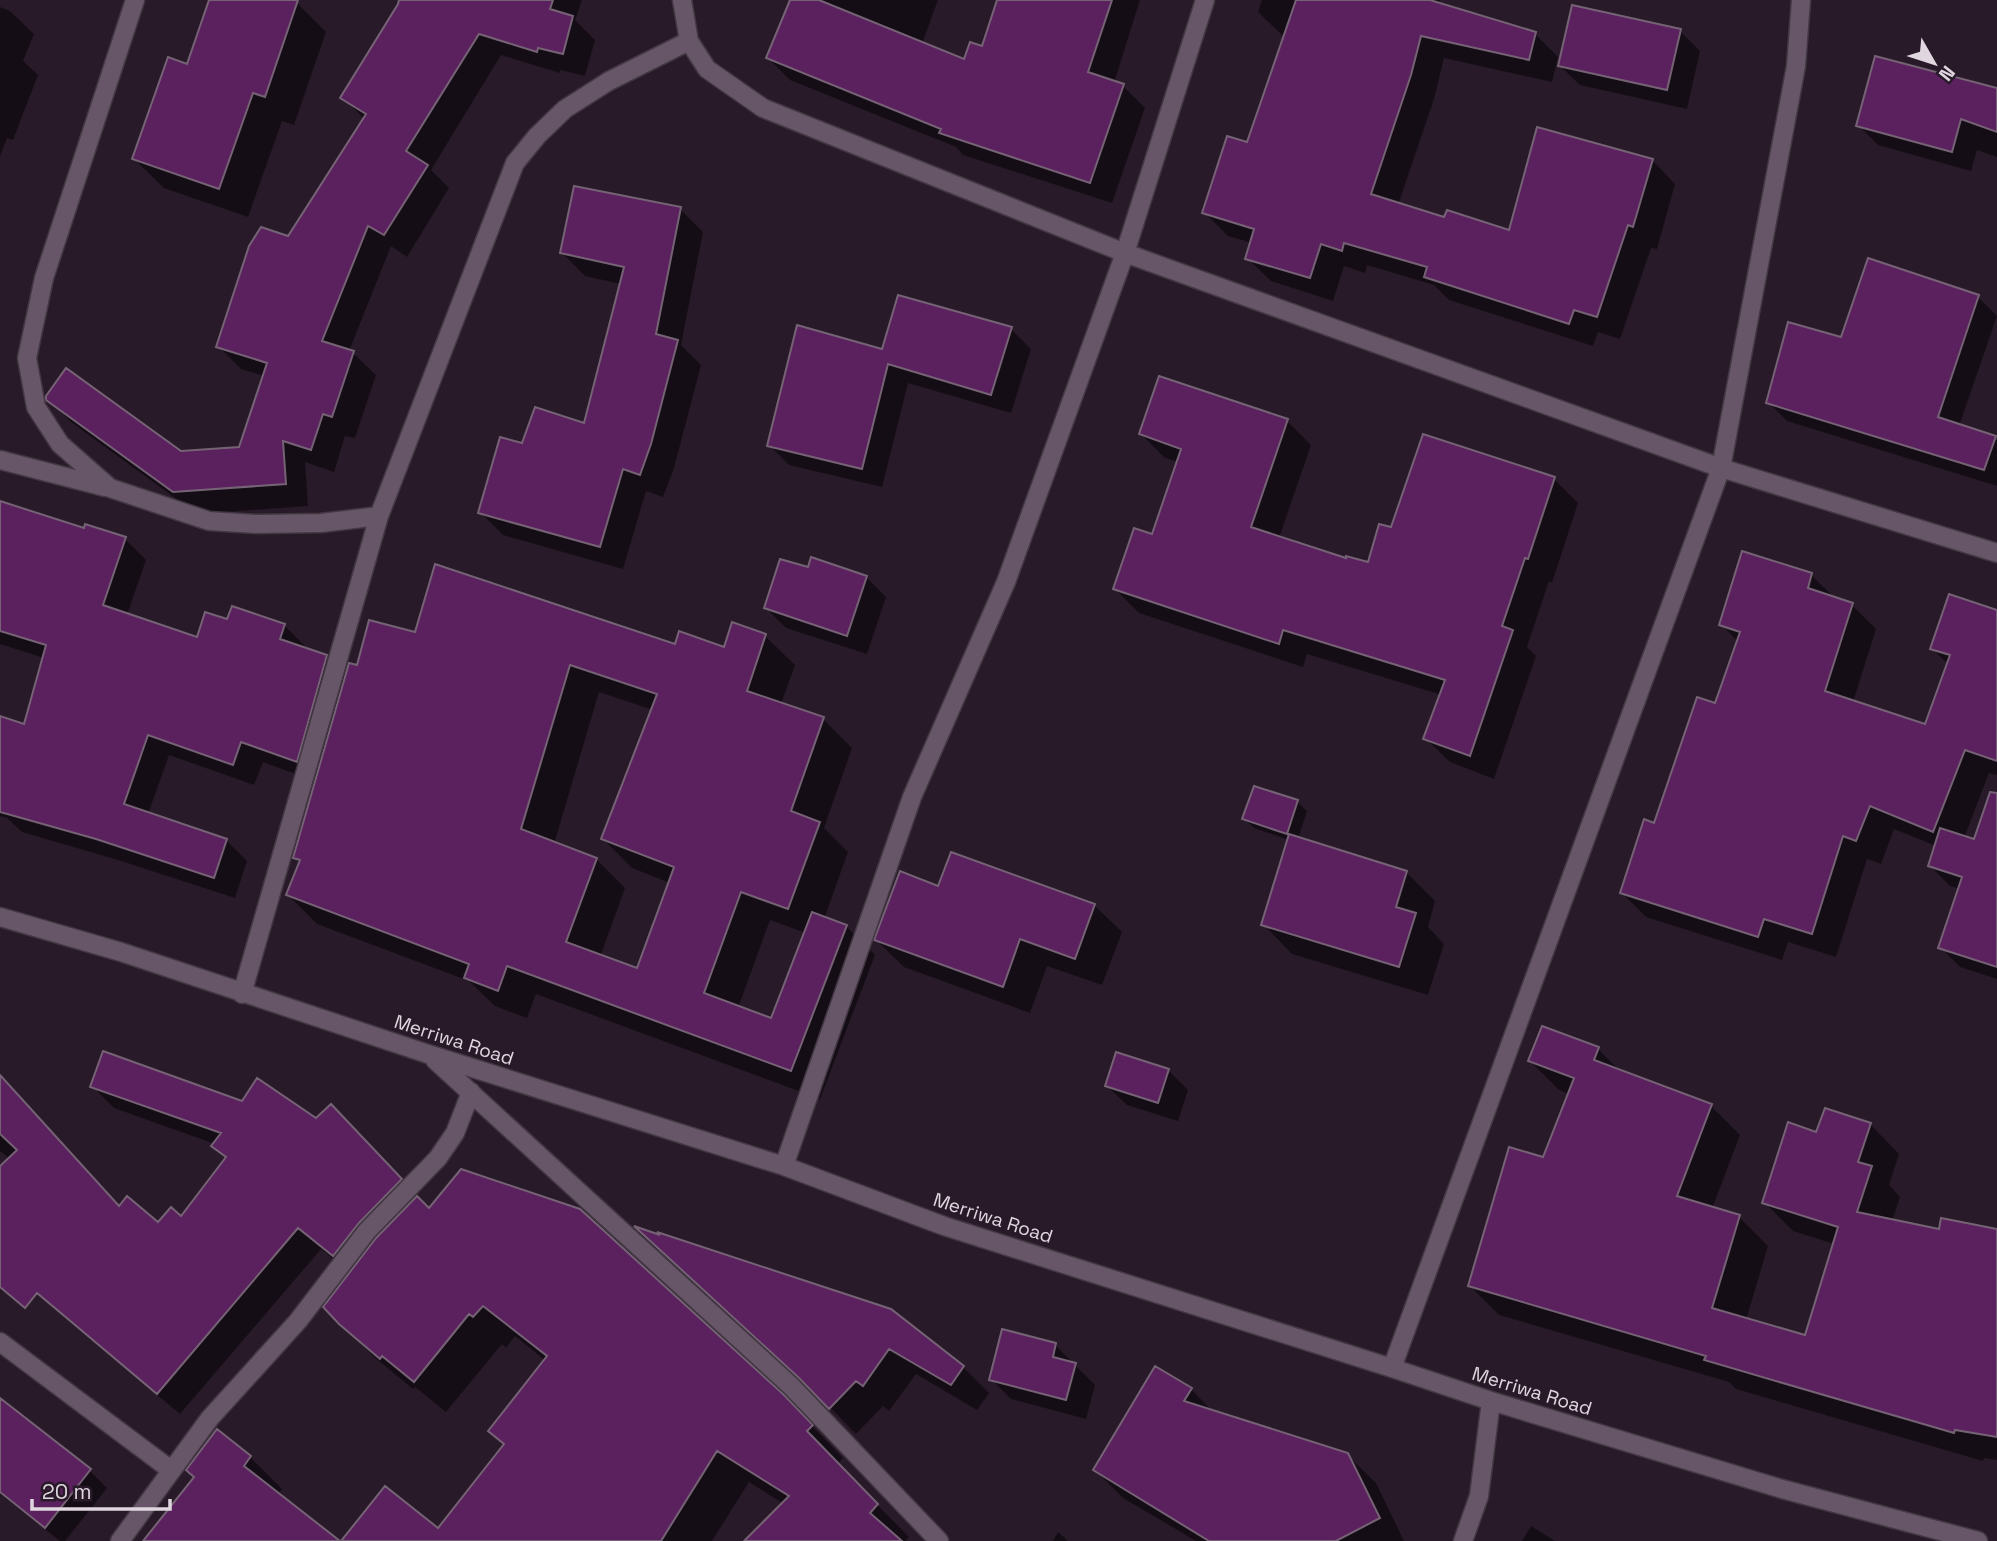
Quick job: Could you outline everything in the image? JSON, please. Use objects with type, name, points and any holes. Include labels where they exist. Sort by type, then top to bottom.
[{"type":"street","points":[[110,488],[60,444],[36,407],[27,358],[44,278],[135,0]]},
{"type":"street","points":[[682,0],[689,41],[707,69],[763,108],[1125,253],[1721,468],[1997,553]]},
{"type":"street","points":[[784,1166],[912,797],[1006,582],[1125,253],[1205,0]]},
{"type":"street","points":[[1392,1368],[1721,468],[1796,66],[1801,0]]},
{"type":"street","points":[[242,994],[379,516],[515,163],[537,136],[565,109],[609,81],[689,41]]},
{"type":"street","points":[[0,460],[110,488],[209,521],[256,524],[321,523],[379,516]]},
{"type":"street","name":"Merriwa Road","points":[[0,917],[121,952],[242,994],[784,1166],[944,1226],[1491,1401],[1782,1489],[1978,1541]]},
{"type":"street","points":[[428,1054],[791,1386],[939,1541]]},
{"type":"street","points":[[120,1541],[210,1418],[298,1321],[367,1231],[438,1158],[455,1133],[471,1092]]},
{"type":"street","points":[[0,1342],[172,1470]]},
{"type":"street","points":[[1463,1541],[1479,1496],[1491,1401]]},
{"type":"building","points":[[209,0],[298,0],[265,97],[253,93],[219,189],[132,159],[168,57],[187,64]]},
{"type":"building","points":[[399,0],[553,0],[550,9],[573,16],[563,54],[538,48],[537,52],[479,34],[406,151],[428,165],[384,235],[368,226],[322,341],[354,351],[332,417],[323,414],[311,450],[283,441],[286,484],[173,492],[46,400],[46,396],[66,368],[181,451],[239,447],[267,363],[216,347],[249,246],[261,227],[288,236],[366,114],[340,98]]},
{"type":"building","points":[[790,0],[819,0],[964,59],[970,42],[982,46],[997,0],[1112,0],[1088,72],[1124,84],[1090,183],[939,133],[941,129],[766,58]]},
{"type":"building","points":[[1296,0],[1430,0],[1536,32],[1529,60],[1421,36],[1411,75],[1371,194],[1444,217],[1447,210],[1509,230],[1537,127],[1653,159],[1633,227],[1628,225],[1597,317],[1574,310],[1569,324],[1424,277],[1427,267],[1344,243],[1342,251],[1321,244],[1310,278],[1245,259],[1254,229],[1202,213],[1227,136],[1247,142]]},
{"type":"building","points":[[1572,5],[1681,29],[1667,90],[1558,66]]},
{"type":"building","points":[[1875,56],[1997,88],[1997,132],[1961,119],[1952,152],[1856,126]]},
{"type":"building","points":[[574,186],[681,207],[656,334],[678,340],[651,444],[640,475],[623,469],[600,547],[478,513],[500,437],[522,443],[535,407],[584,423],[624,267],[560,253]]},
{"type":"building","points":[[1868,258],[1979,295],[1938,417],[1996,436],[1984,470],[1766,403],[1788,322],[1841,337]]},
{"type":"building","points":[[898,295],[1012,327],[991,395],[888,364],[862,469],[767,446],[797,325],[882,349]]},
{"type":"building","points":[[1159,376],[1288,419],[1251,527],[1346,558],[1368,562],[1379,524],[1391,527],[1423,434],[1555,477],[1502,626],[1513,630],[1470,756],[1423,739],[1445,680],[1283,630],[1279,644],[1113,589],[1134,528],[1152,534],[1181,449],[1139,434]]},
{"type":"building","points":[[0,501],[84,528],[85,524],[126,537],[103,605],[197,637],[205,612],[227,619],[232,606],[285,624],[280,639],[327,655],[297,762],[241,742],[233,765],[148,735],[124,804],[227,839],[214,878],[96,839],[0,812],[0,716],[24,724],[46,645],[0,631]]},
{"type":"building","points":[[1742,551],[1812,573],[1808,588],[1853,603],[1825,691],[1925,724],[1950,655],[1930,649],[1949,594],[1997,610],[1997,761],[1965,750],[1933,832],[1870,806],[1856,841],[1843,836],[1812,934],[1764,919],[1758,937],[1620,893],[1644,819],[1654,823],[1697,697],[1715,703],[1740,632],[1719,625]]},
{"type":"building","points":[[811,557],[867,576],[847,636],[764,608],[780,559],[808,567]]},
{"type":"building","points":[[435,564],[675,644],[679,631],[724,647],[732,622],[766,634],[747,691],[824,717],[791,811],[820,822],[788,909],[741,892],[704,993],[771,1018],[812,912],[847,925],[791,1071],[507,966],[498,991],[464,978],[469,964],[286,895],[300,860],[293,858],[349,663],[357,665],[369,620],[415,632]],"holes":[[[570,665],[657,694],[601,839],[674,867],[637,968],[566,942],[597,858],[521,829]]]},
{"type":"building","points":[[1254,786],[1298,800],[1287,834],[1242,819]]},
{"type":"building","points":[[1990,792],[1997,793],[1997,967],[1938,948],[1962,877],[1928,866],[1940,828],[1974,839]]},
{"type":"building","points":[[1289,834],[1407,871],[1396,907],[1416,913],[1399,967],[1261,925]]},
{"type":"building","points":[[951,852],[1095,904],[1075,959],[1020,939],[1003,987],[874,940],[900,871],[938,886]]},
{"type":"building","points":[[1542,1026],[1599,1047],[1594,1060],[1712,1104],[1677,1196],[1740,1215],[1712,1308],[1805,1335],[1838,1227],[1762,1203],[1788,1122],[1816,1132],[1825,1108],[1871,1123],[1858,1162],[1872,1166],[1857,1212],[1939,1229],[1941,1218],[1997,1229],[1997,1437],[1955,1430],[1954,1433],[1704,1360],[1706,1356],[1468,1286],[1509,1147],[1543,1157],[1574,1078],[1528,1061]]},
{"type":"building","points":[[103,1051],[242,1101],[257,1078],[316,1118],[331,1104],[402,1179],[359,1223],[333,1256],[298,1228],[157,1394],[37,1293],[25,1308],[0,1287],[0,1166],[17,1150],[0,1134],[0,1075],[119,1206],[127,1196],[158,1222],[171,1207],[181,1216],[226,1157],[211,1146],[221,1133],[90,1087]]},
{"type":"building","points":[[1116,1052],[1169,1069],[1158,1103],[1105,1086]]},
{"type":"building","points":[[461,1169],[580,1209],[783,1394],[813,1425],[807,1431],[878,1504],[870,1513],[902,1541],[744,1541],[789,1496],[717,1451],[661,1541],[341,1541],[385,1486],[438,1528],[504,1444],[488,1431],[547,1356],[483,1306],[473,1317],[469,1314],[414,1382],[382,1356],[380,1359],[323,1307],[376,1238],[417,1196],[429,1208]]},
{"type":"building","points":[[634,1226],[891,1309],[964,1366],[951,1385],[889,1349],[863,1386],[856,1381],[829,1409]]},
{"type":"building","points":[[1002,1329],[1056,1343],[1053,1357],[1076,1363],[1066,1400],[989,1380]]},
{"type":"building","points":[[1155,1366],[1192,1388],[1184,1401],[1348,1453],[1380,1518],[1336,1541],[1209,1541],[1093,1470]]},
{"type":"building","points":[[0,1398],[91,1469],[45,1528],[0,1492]]},
{"type":"building","points":[[217,1429],[251,1456],[244,1466],[340,1541],[143,1541],[194,1477],[186,1470]]}]
